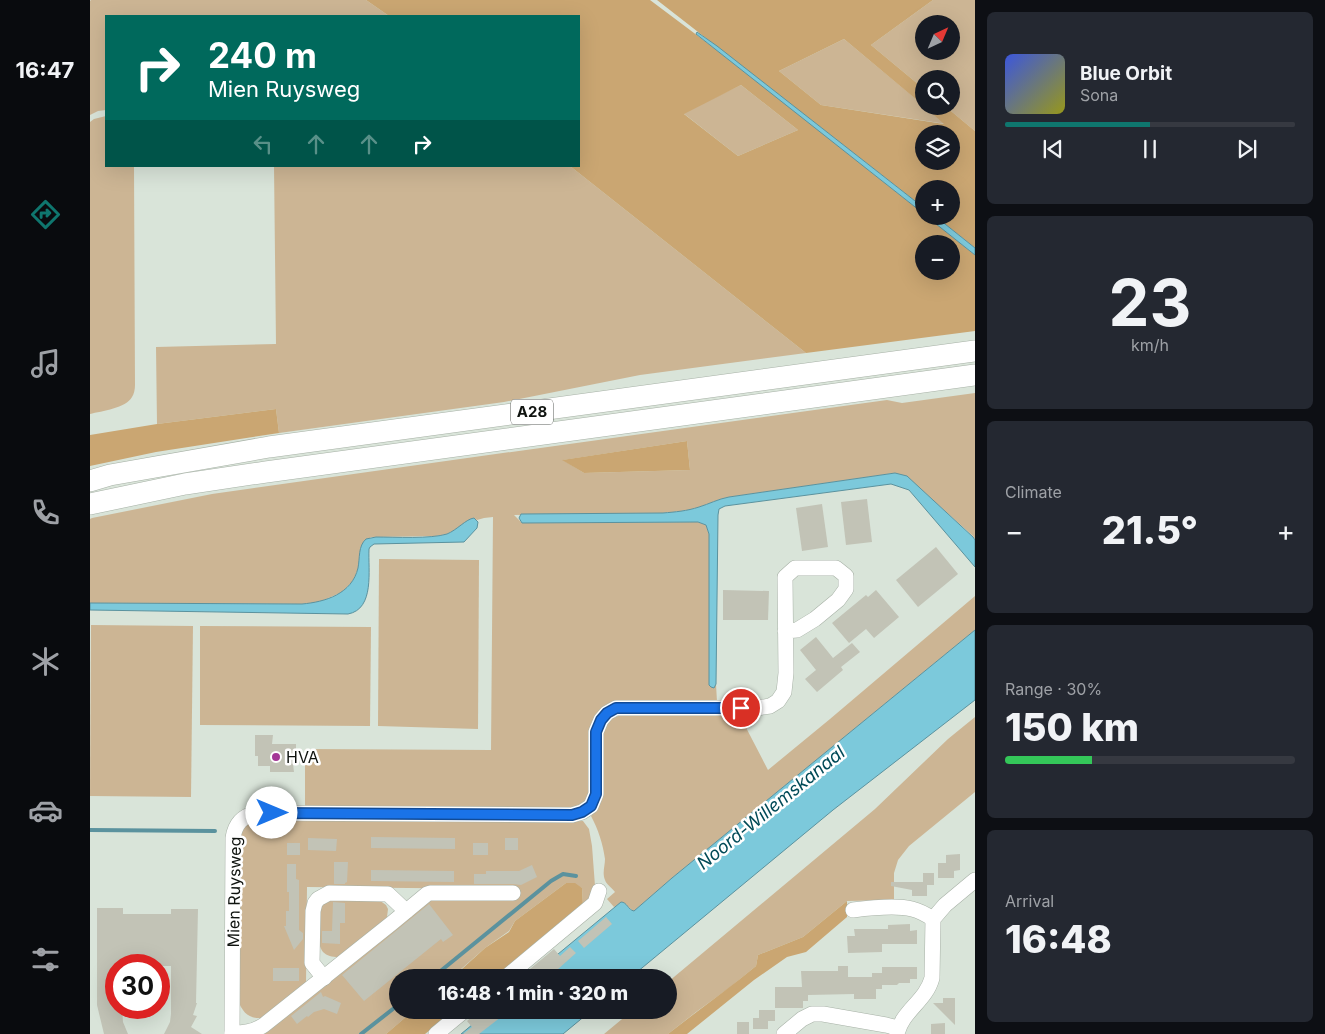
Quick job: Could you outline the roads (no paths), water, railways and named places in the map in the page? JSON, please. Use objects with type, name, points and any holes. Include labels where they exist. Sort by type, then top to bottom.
[{"type":"highway","name":"A28","points":[[90,481],[110,475],[269,447],[975,351]]},
{"type":"highway","name":"A28","points":[[90,504],[186,484],[266,472],[975,375]]},
{"type":"street","name":"Mien Ruysweg","points":[[513,893],[427,894],[264,1026],[255,1031],[232,1034],[233,838],[238,822],[244,817],[256,813],[572,815],[582,812],[591,806],[596,794],[596,732],[601,720],[607,713],[616,708],[757,708],[770,706],[778,701],[784,692],[786,672],[785,631],[785,578],[796,568],[836,568],[846,576],[846,589],[838,600],[815,619],[797,630],[785,631]]},
{"type":"street","points":[[784,1034],[802,1018],[812,1014],[823,1014],[886,1025],[898,1031],[901,1022],[925,995],[930,986],[932,978],[933,919],[975,880]]},
{"type":"street","points":[[516,969],[595,903],[599,891]]},
{"type":"street","points":[[324,978],[312,963],[313,911],[318,899],[329,893],[388,894],[406,911]]},
{"type":"street","points":[[853,910],[905,907],[933,919]]},
{"type":"street","points":[[436,1034],[454,1019]]},
{"type":"water","points":[[697,32],[717,46],[915,201],[915,207],[696,34]]},
{"type":"water","points":[[937,225],[946,225],[959,235],[950,235]]},
{"type":"water","points":[[960,236],[975,248],[975,255],[960,243]]},
{"type":"water","points":[[895,473],[907,476],[973,537],[975,540],[975,567],[909,490],[891,484],[725,506],[719,509],[718,515],[716,684],[714,688],[709,685],[709,534],[706,525],[698,522],[522,523],[519,518],[521,514],[676,512],[729,497]]},
{"type":"water","points":[[474,518],[478,522],[477,528],[464,542],[374,544],[370,547],[366,597],[363,605],[357,611],[348,614],[90,610],[90,603],[302,604],[320,601],[336,595],[350,584],[355,577],[360,549],[366,539],[376,537],[440,536],[451,532]]},
{"type":"water","name":"Noord-Willemskanaal","points":[[975,630],[975,700],[833,810],[641,969],[540,969],[621,902],[634,911]]},
{"type":"water","points":[[479,1019],[581,1019],[563,1034],[461,1034]]},
{"type":"waterway","points":[[90,830],[215,831]]},
{"type":"waterway","points":[[443,969],[551,881],[563,874],[576,876]]},
{"type":"waterway","points":[[361,1034],[389,1012]]},
{"type":"place","name":"HVA","points":[[276,757]]}]
